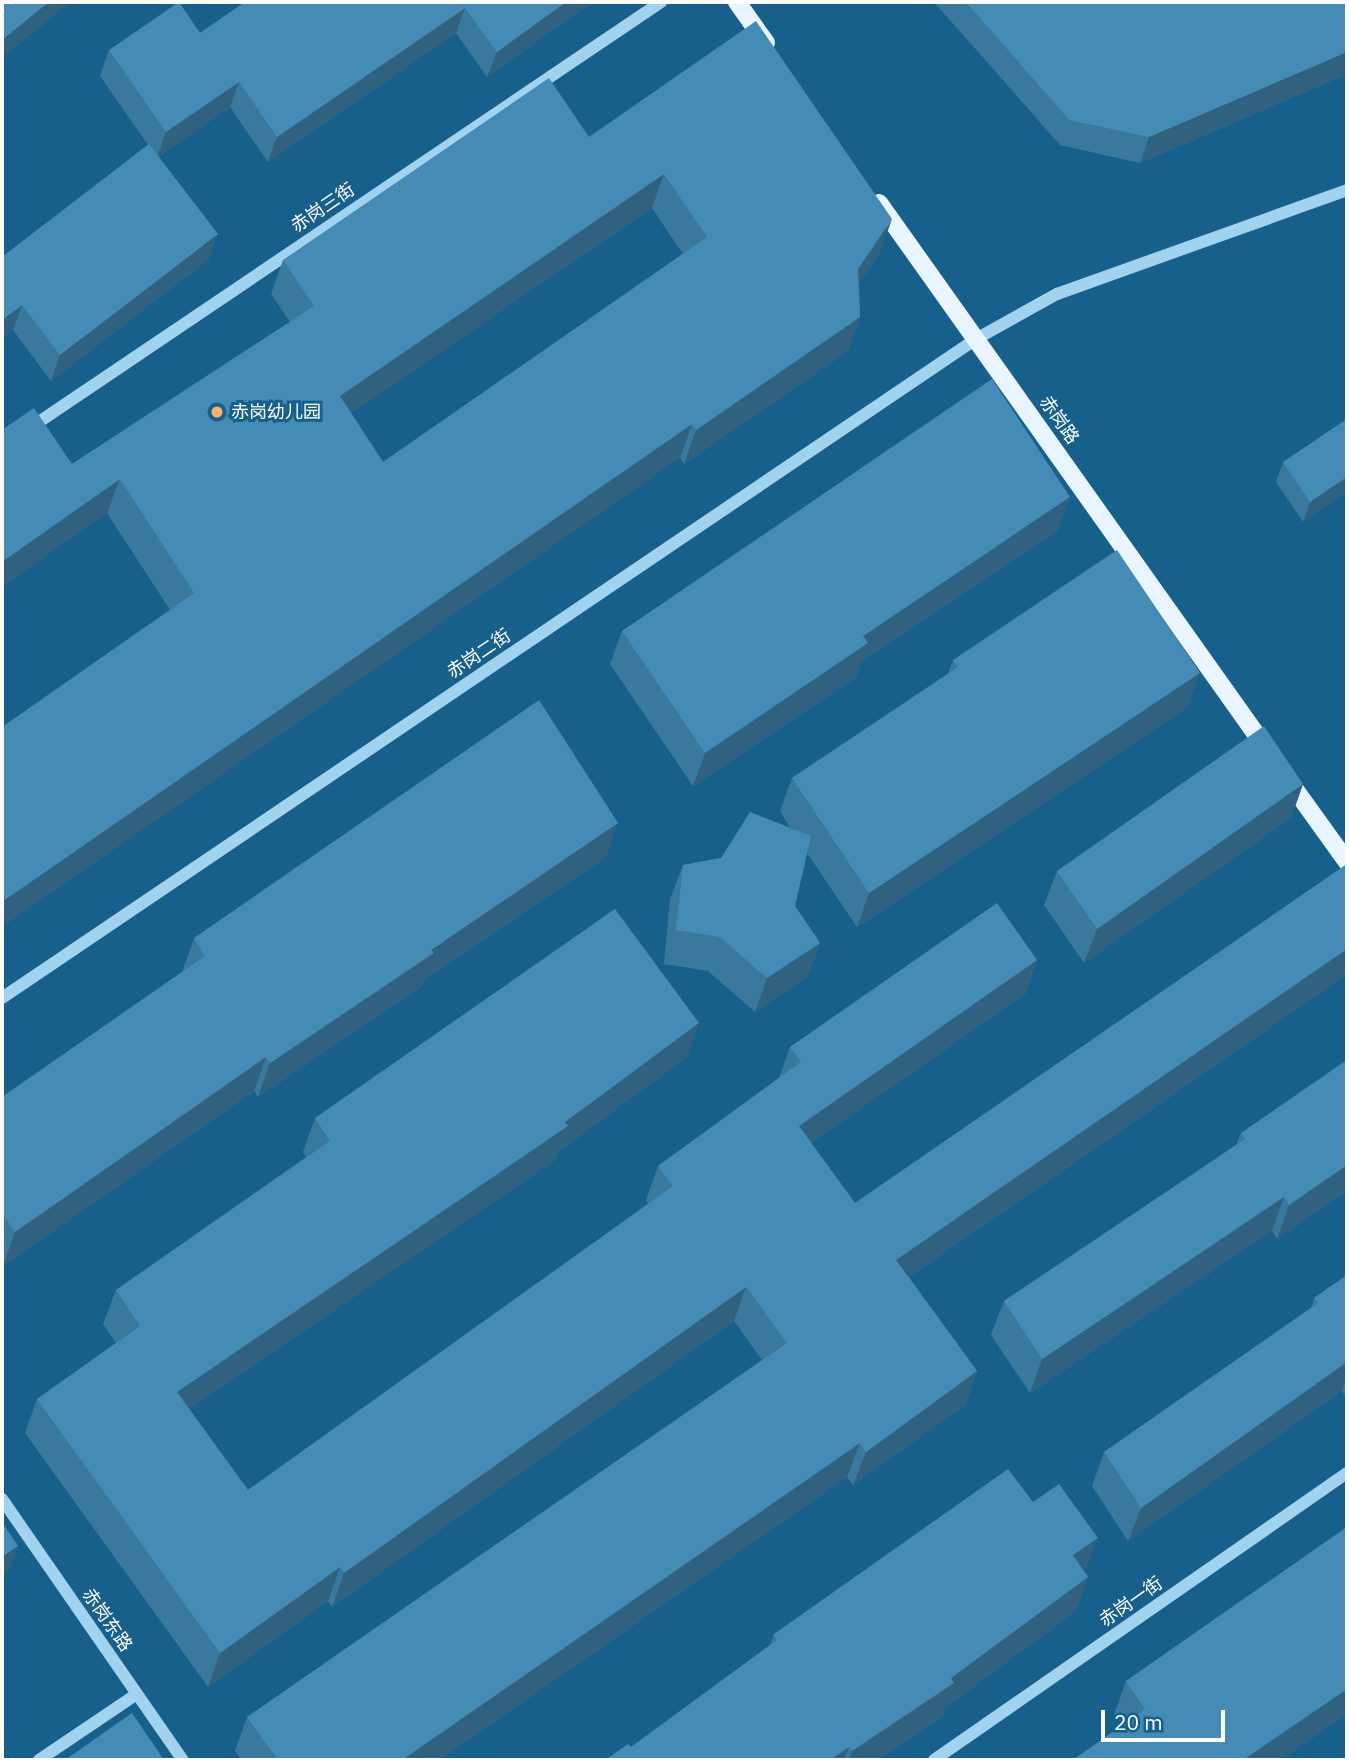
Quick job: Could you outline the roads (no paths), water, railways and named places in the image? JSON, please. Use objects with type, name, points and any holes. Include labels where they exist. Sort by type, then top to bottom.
[{"type":"main road","points":[[737,2],[779,61]]},
{"type":"main road","name":"赤岗路","points":[[866,184],[1347,862]]},
{"type":"street","name":"赤岗三街","points":[[2,435],[24,432],[661,2]]},
{"type":"street","name":"赤岗二街","points":[[2,998],[976,340],[1057,294],[1347,190]]},
{"type":"street","name":"赤岗一街","points":[[934,1760],[1347,1473]]},
{"type":"street","name":"赤岗东路","points":[[2,1499],[183,1760]]},
{"type":"street","points":[[39,1760],[136,1694]]},
{"type":"place","name":"赤岗幼儿园","points":[[217,412]]}]
